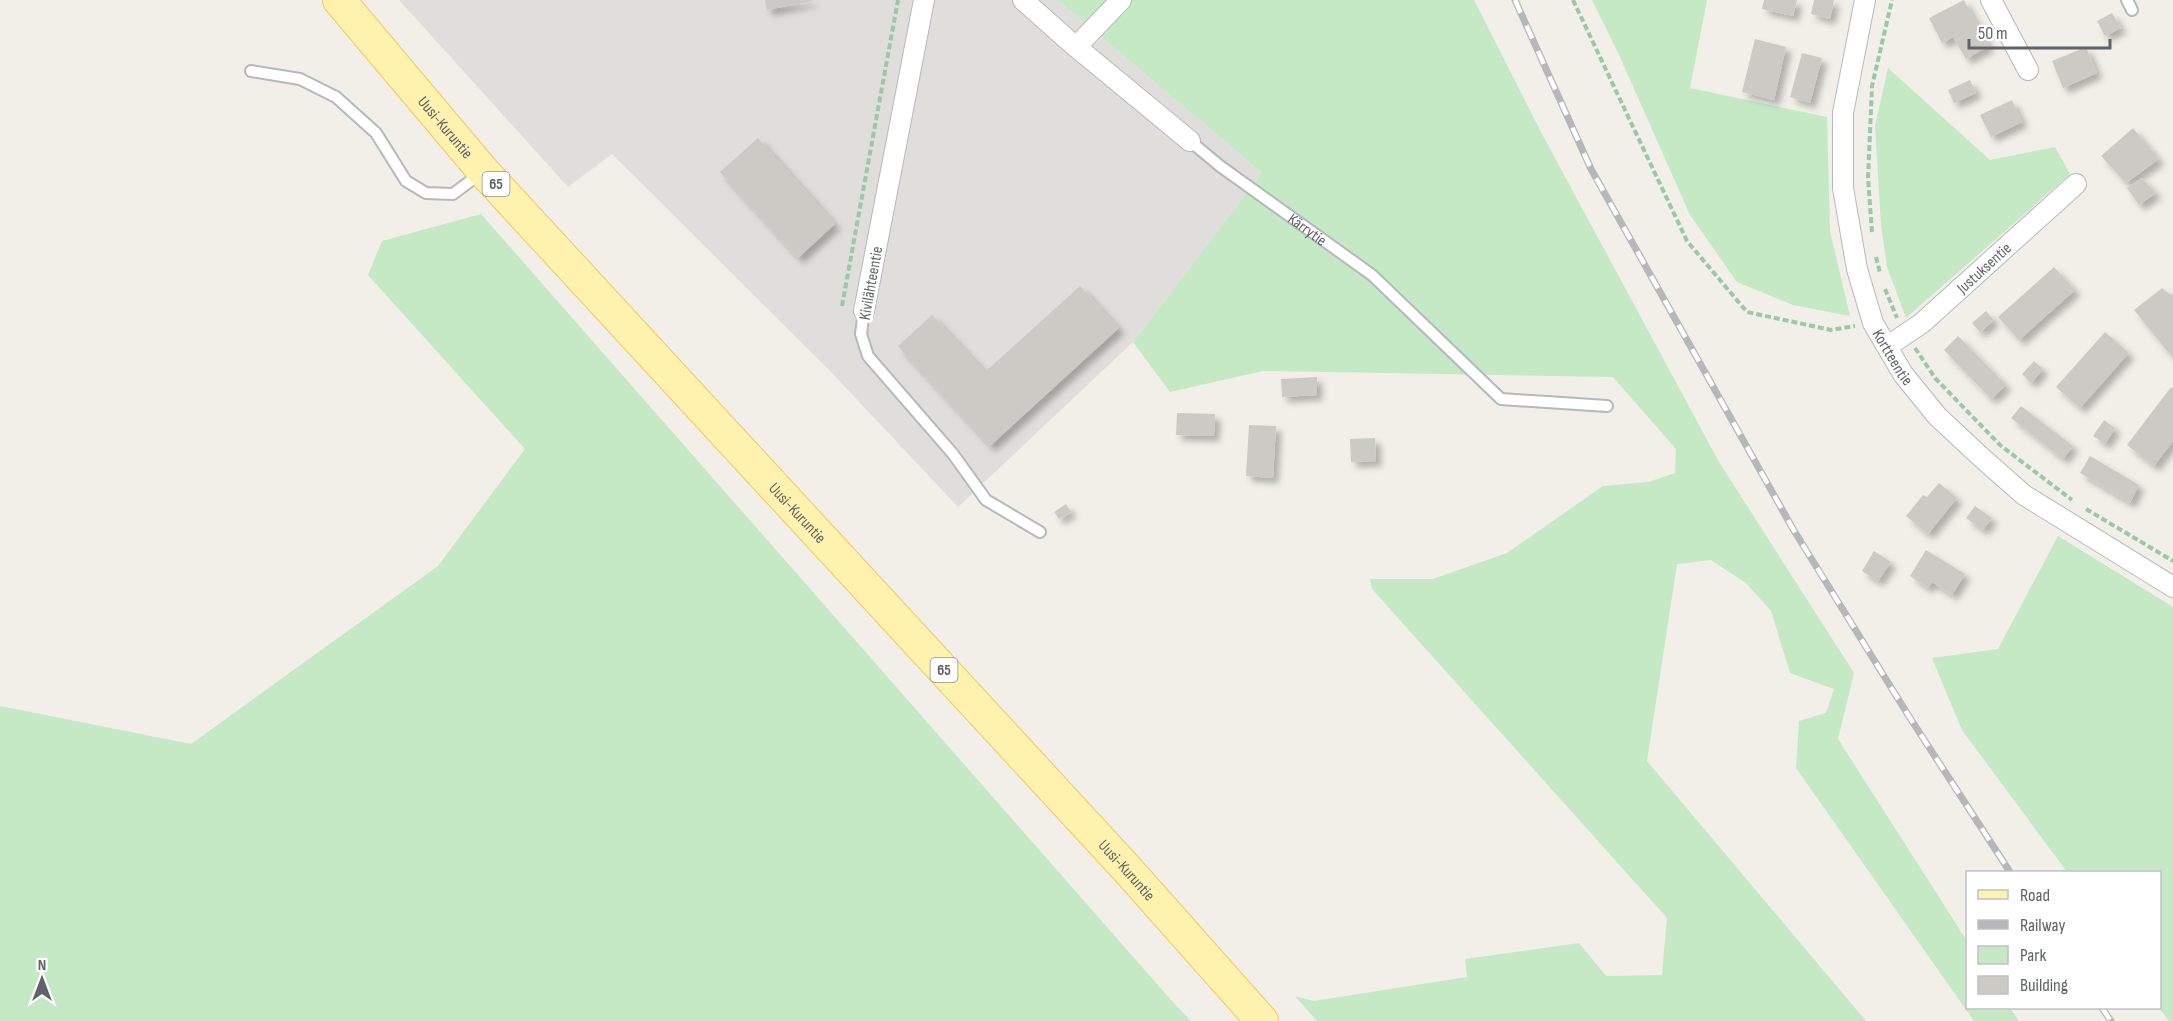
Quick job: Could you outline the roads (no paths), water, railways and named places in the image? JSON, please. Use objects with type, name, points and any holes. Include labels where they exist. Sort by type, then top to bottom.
[{"type":"main road","name":"Uusi-Kuruntie","points":[[339,0],[483,171],[1119,860],[1262,1021]]},
{"type":"street","name":"Kivilähteentie","points":[[864,310],[924,0]]},
{"type":"street","name":"Kärrytie","points":[[1023,0],[1190,141]]},
{"type":"street","points":[[1076,47],[1121,0]]},
{"type":"street","name":"Kortteentie","points":[[1865,0],[1843,113],[1843,188],[1857,269],[1873,323],[1903,374],[1937,416],[2024,495],[2173,587]]},
{"type":"street","points":[[1990,0],[2028,70]]},
{"type":"street","name":"Justuksentie","points":[[1888,346],[1922,323],[2076,184]]},
{"type":"lane","points":[[251,70],[300,79],[336,97],[376,133],[406,181],[426,193],[453,194],[483,171]]},
{"type":"lane","name":"Kärrytie","points":[[1190,141],[1220,166],[1372,275],[1501,399],[1607,406]]},
{"type":"lane","name":"Kivilähteentie","points":[[864,310],[861,334],[868,356],[953,454],[986,500],[1040,532]]},
{"type":"railway","points":[[1515,0],[1591,169],[1793,529],[1910,718],[2009,871]]},
{"type":"railway","points":[[2103,1009],[2111,1021]]}]
